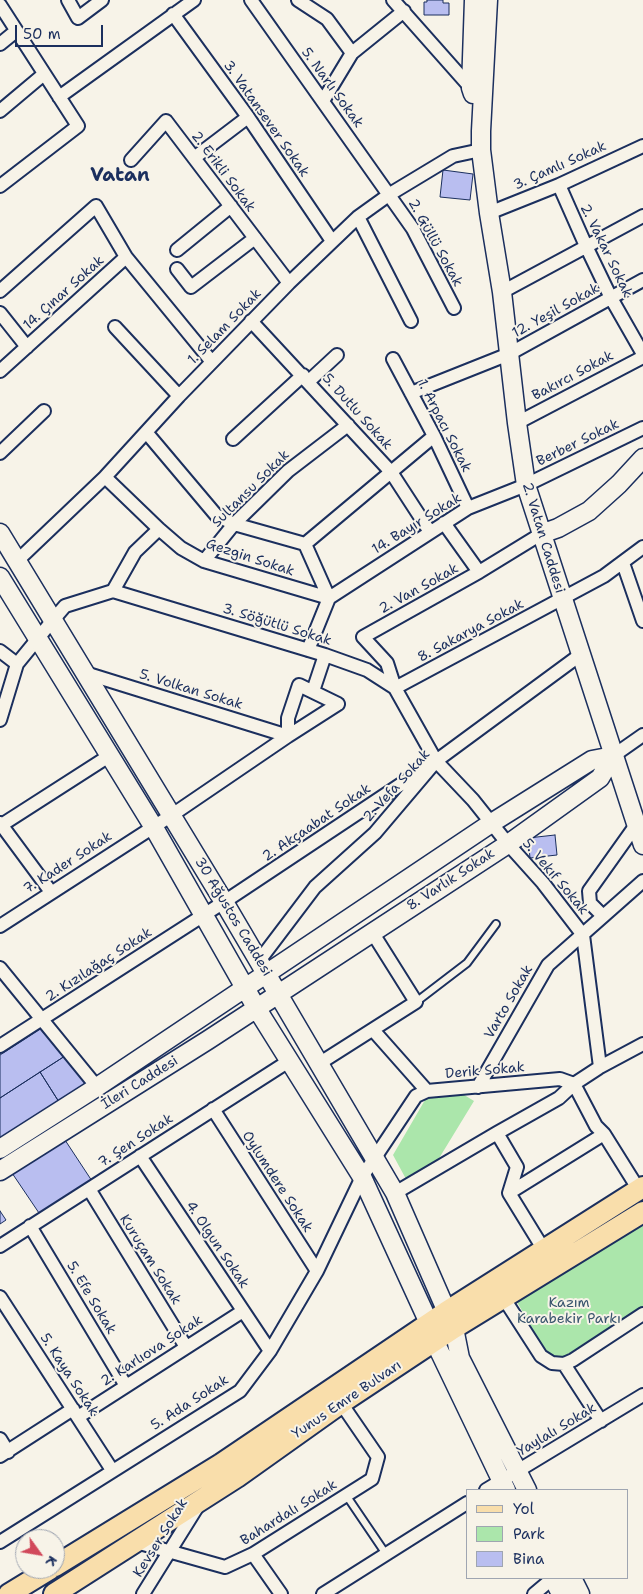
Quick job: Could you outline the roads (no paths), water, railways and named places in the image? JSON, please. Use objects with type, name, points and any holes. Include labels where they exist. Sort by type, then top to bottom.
[{"type":"main road","name":"2. Vatan Caddesi","points":[[474,0],[471,88],[481,131]]},
{"type":"main road","name":"2. Vatan Caddesi","points":[[488,0],[481,131],[482,150],[526,486],[643,845]]},
{"type":"main road","points":[[541,534],[558,528],[589,511],[619,484],[643,458]]},
{"type":"main road","name":"30 Ağustos Caddesi","points":[[0,533],[172,815],[214,909],[244,988],[362,1177],[504,1485]]},
{"type":"main road","name":"30 Ağustos Caddesi","points":[[0,577],[153,826],[214,909],[262,967],[320,1063],[395,1193],[450,1320],[460,1358],[526,1489]]},
{"type":"main road","name":"8. Varlık Sokak","points":[[262,967],[592,760],[613,756]]},
{"type":"main road","name":"8. Varlık Sokak","points":[[279,994],[508,844],[600,778],[613,756]]},
{"type":"main road","name":"İleri Caddesi","points":[[0,1149],[97,1087],[244,988],[262,967]]},
{"type":"main road","name":"İleri Caddesi","points":[[0,1171],[279,994]]},
{"type":"main road","name":"Yunus Emre Bulvarı","points":[[65,1560],[432,1332],[544,1250],[641,1189]]},
{"type":"main road","name":"Yunus Emre Bulvarı","points":[[450,1320],[503,1297],[643,1212]]},
{"type":"main road","name":"Yunus Emre Bulvarı","points":[[54,1594],[204,1498],[341,1403],[432,1332]]},
{"type":"main road","points":[[9,1594],[34,1579]]},
{"type":"main road","points":[[554,1579],[561,1594]]},
{"type":"main road","points":[[572,1579],[580,1594]]},
{"type":"street","points":[[68,0],[78,18],[102,0]]},
{"type":"street","name":"5. Narlı Sokak","points":[[251,0],[390,194]]},
{"type":"street","points":[[298,0],[327,19],[352,53]]},
{"type":"street","points":[[394,0],[471,88]]},
{"type":"street","points":[[59,97],[192,1]]},
{"type":"street","points":[[0,5],[78,126],[0,186]]},
{"type":"street","points":[[323,101],[352,53],[404,12]]},
{"type":"street","name":"3. Vatansever Sokak","points":[[173,14],[248,117],[332,241]]},
{"type":"street","points":[[0,44],[16,31]]},
{"type":"street","points":[[0,111],[44,74]]},
{"type":"street","points":[[194,158],[248,117]]},
{"type":"street","name":"2. Erikli Sokak","points":[[131,160],[166,121],[289,283]]},
{"type":"street","name":"3. Çamlı Sokak","points":[[489,213],[559,185],[643,146]]},
{"type":"street","name":"1. Selam Sokak","points":[[17,561],[105,476],[251,321],[358,217],[390,194],[453,156],[482,150]]},
{"type":"street","name":"2. Vakar Sokak","points":[[559,185],[586,246],[643,356]]},
{"type":"street","name":"2. Güllü Sokak","points":[[390,194],[413,229],[454,308]]},
{"type":"street","points":[[0,291],[96,206],[126,257],[212,362]]},
{"type":"street","points":[[176,250],[231,206]]},
{"type":"street","points":[[502,292],[643,216]]},
{"type":"street","points":[[358,217],[412,321]]},
{"type":"street","points":[[177,269],[190,287],[255,238]]},
{"type":"street","name":"14. Çınar Sokak","points":[[0,371],[126,257]]},
{"type":"street","name":"12. Yeşil Sokak","points":[[411,393],[509,354],[643,280]]},
{"type":"street","points":[[0,313],[27,346]]},
{"type":"street","name":"5. Dutlu Sokak","points":[[251,321],[306,378],[391,472],[430,532]]},
{"type":"street","points":[[115,327],[179,396]]},
{"type":"street","points":[[233,439],[306,378],[337,355]]},
{"type":"street","name":"Bakırcı Sokak","points":[[517,423],[643,356]]},
{"type":"street","name":"1. Arpacı Sokak","points":[[393,359],[434,436],[468,508]]},
{"type":"street","points":[[0,453],[44,411]]},
{"type":"street","name":"Sultansu Sokak","points":[[204,560],[234,524],[288,471],[348,425]]},
{"type":"street","name":"Berber Sokak","points":[[526,486],[643,428]]},
{"type":"street","points":[[146,432],[216,516],[234,524],[306,544]]},
{"type":"street","points":[[306,544],[434,436]]},
{"type":"street","name":"Gezgin Sokak","points":[[105,476],[181,548],[204,560],[329,598]]},
{"type":"street","name":"14. Bayır Sokak","points":[[329,598],[468,508],[526,486]]},
{"type":"street","points":[[444,523],[479,572]]},
{"type":"street","points":[[0,720],[2,705],[17,664],[37,638],[66,606],[113,591],[136,552],[159,529]]},
{"type":"street","name":"2. Van Sokak","points":[[395,688],[386,663],[364,637],[479,572],[541,534]]},
{"type":"street","points":[[306,544],[329,598],[308,650]]},
{"type":"street","name":"8. Sakarya Sokak","points":[[395,688],[562,600],[623,563],[643,546]]},
{"type":"street","points":[[623,563],[643,620]]},
{"type":"street","name":"3. Söğütlü Sokak","points":[[113,591],[325,655],[368,670],[395,688],[436,762]]},
{"type":"street","points":[[0,651],[17,664]]},
{"type":"street","points":[[313,691],[325,655]]},
{"type":"street","name":"2. Vefa Sokak","points":[[262,967],[316,887],[375,833],[436,762],[580,655]]},
{"type":"street","name":"5. Volkan Sokak","points":[[85,673],[288,736]]},
{"type":"street","points":[[153,826],[338,704],[299,685],[288,718],[288,736]]},
{"type":"street","name":"8. Varlık Sokak","points":[[613,756],[643,735]]},
{"type":"street","points":[[51,892],[1,825],[109,756]]},
{"type":"street","name":"5. Vekıf Sokak","points":[[436,762],[473,800],[490,824],[543,883],[582,935],[600,1067]]},
{"type":"street","name":"2. Akçaabat Sokak","points":[[214,909],[436,762]]},
{"type":"street","points":[[603,916],[590,904],[589,891],[636,825]]},
{"type":"street","name":"7. Kader Sokak","points":[[0,926],[153,826]]},
{"type":"street","name":"Varto Sokak","points":[[478,1087],[548,965],[643,880]]},
{"type":"street","name":"2. Kızılağaç Sokak","points":[[0,1046],[214,909]]},
{"type":"street","points":[[320,1063],[416,1002],[372,932]]},
{"type":"street","points":[[0,968],[97,1087]]},
{"type":"street","points":[[373,1030],[427,1091]]},
{"type":"street","points":[[395,1193],[497,1132],[559,1098],[574,1084],[600,1067],[643,1044]]},
{"type":"street","name":"7. Şen Sokak","points":[[0,1246],[289,1061]]},
{"type":"street","name":"Derik Sokak","points":[[362,1177],[416,1096],[427,1091],[560,1079],[574,1084]]},
{"type":"street","points":[[574,1084],[596,1126],[604,1134],[641,1189]]},
{"type":"street","name":"Oylumdere Sokak","points":[[213,1109],[317,1271]]},
{"type":"street","points":[[497,1132],[516,1167],[510,1193],[544,1250]]},
{"type":"street","points":[[510,1193],[604,1134]]},
{"type":"street","name":"4. Olgun Sokak","points":[[140,1156],[270,1351]]},
{"type":"street","name":"5. Ada Sokak","points":[[0,1542],[240,1391],[270,1351],[317,1271],[362,1177]]},
{"type":"street","name":"Kuruçam Sokak","points":[[89,1189],[186,1347]]},
{"type":"street","name":"5. Efe Sokak","points":[[30,1226],[126,1386]]},
{"type":"street","name":"5. Kaya Sokak","points":[[0,1297],[112,1470]]},
{"type":"street","points":[[503,1297],[541,1356],[552,1364],[564,1364],[573,1360],[643,1314]]},
{"type":"street","name":"2. Karlıova Sokak","points":[[4,1454],[126,1386],[243,1311]]},
{"type":"street","points":[[564,1364],[601,1421]]},
{"type":"street","name":"Yaylalı Sokak","points":[[490,1489],[504,1485],[517,1471],[643,1395]]},
{"type":"street","name":"Bahardalı Sokak","points":[[136,1542],[225,1567],[253,1554],[372,1479],[378,1457],[341,1403]]},
{"type":"street","points":[[0,1439],[4,1454]]},
{"type":"street","name":"Kevser Sokak","points":[[143,1594],[204,1498]]},
{"type":"street","points":[[324,1594],[466,1503]]},
{"type":"street","points":[[253,1554],[281,1594]]},
{"type":"street","points":[[534,1594],[552,1579]]},
{"type":"lane","points":[[416,1002],[467,963],[496,924]]},
{"type":"lane","points":[[346,1496],[386,1554]]},
{"type":"district","name":"Vatan","points":[[120,176]]},
{"type":"park label","name":"Kazım Karabekir Parkı","points":[[569,1312]]}]
